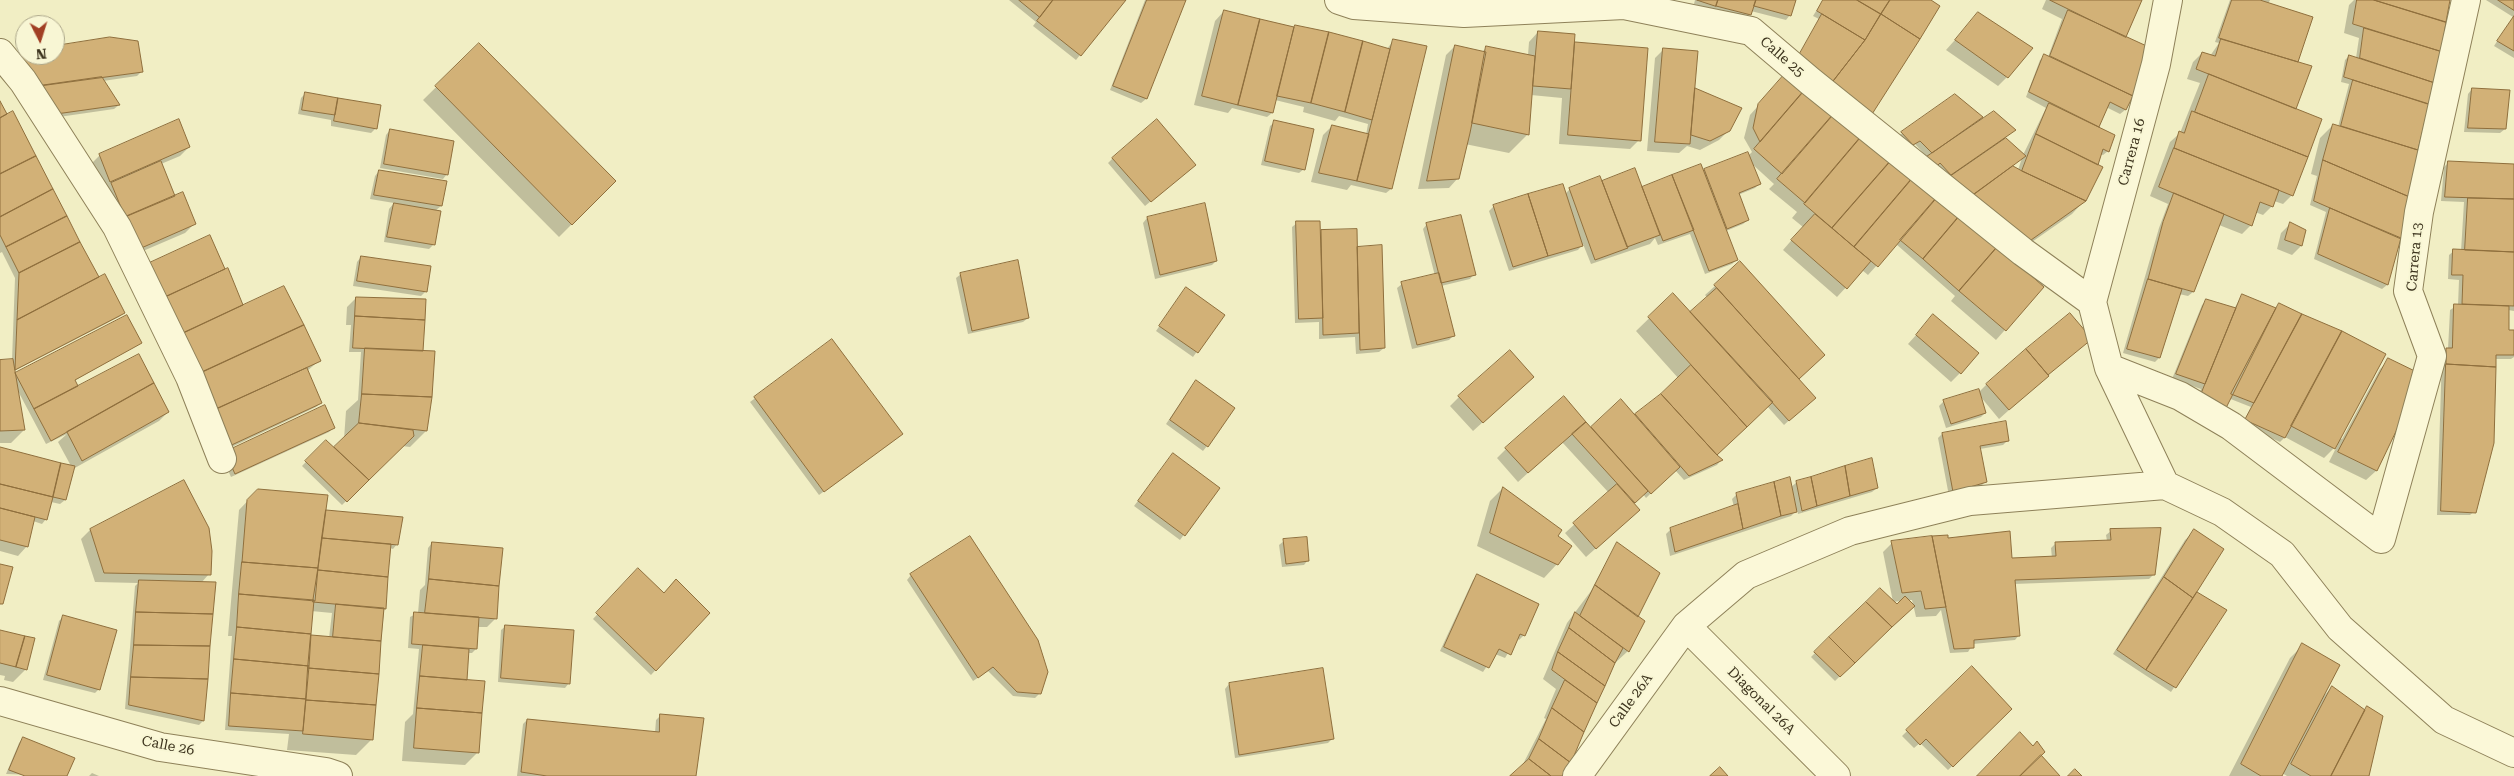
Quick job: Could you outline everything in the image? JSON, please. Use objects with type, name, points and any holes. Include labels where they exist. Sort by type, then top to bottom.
[{"type":"street","name":"Calle 25","points":[[1339,0],[1354,4],[1464,13],[1624,5],[1751,31],[1810,81],[2023,252],[2092,302]]},
{"type":"street","name":"Carrera 16","points":[[2092,302],[2156,64],[2168,0]]},
{"type":"street","name":"Carrera 13","points":[[2109,368],[2180,396],[2231,426],[2381,539],[2432,356],[2408,292],[2419,212],[2466,0]]},
{"type":"street","points":[[0,53],[23,81],[117,227],[190,377],[222,459]]},
{"type":"street","points":[[2092,302],[2109,368],[2165,485],[2222,512],[2282,554],[2340,628],[2444,720],[2514,753]]},
{"type":"street","name":"Calle 26A","points":[[1577,776],[1686,626],[1746,575],[1850,530],[1970,501],[2165,485]]},
{"type":"street","name":"Diagonal 26A","points":[[1686,626],[1836,776]]},
{"type":"street","name":"Calle 26","points":[[0,702],[160,747],[326,772],[338,776]]},
{"type":"building","points":[[1019,0],[1053,0],[1040,17]]},
{"type":"building","points":[[1053,0],[1126,0],[1081,56],[1037,21]]},
{"type":"building","points":[[1147,0],[1186,0],[1147,99],[1113,86]]},
{"type":"building","points":[[1697,0],[1718,0],[1716,6]]},
{"type":"building","points":[[1718,0],[1756,0],[1751,15],[1716,6]]},
{"type":"building","points":[[1756,0],[1796,0],[1791,16],[1754,6]]},
{"type":"building","points":[[1823,0],[1857,0],[1881,14],[1865,40],[1817,11]]},
{"type":"building","points":[[1857,0],[1890,0],[1881,14]]},
{"type":"building","points":[[1890,0],[1931,0],[1940,6],[1920,39],[1881,14]]},
{"type":"building","points":[[2050,0],[2142,0],[2126,37]]},
{"type":"building","points":[[2232,0],[2260,0],[2313,17],[2298,62],[2219,38]]},
{"type":"building","points":[[2357,0],[2374,0],[2446,22],[2444,36],[2449,38],[2446,53],[2353,24]]},
{"type":"building","points":[[2374,0],[2450,0],[2446,22]]},
{"type":"building","points":[[2498,0],[2514,0],[2514,10]]},
{"type":"building","points":[[1224,10],[1260,19],[1238,105],[1202,96]]},
{"type":"building","points":[[2068,10],[2151,48],[2133,96],[2050,56]]},
{"type":"building","points":[[1978,12],[2033,48],[2008,78],[1955,40]]},
{"type":"building","points":[[1822,14],[1865,40],[1830,85],[1794,64]]},
{"type":"building","points":[[1881,14],[1920,39],[1867,122],[1830,85],[1865,40]]},
{"type":"building","points":[[2514,16],[2514,51],[2497,41]]},
{"type":"building","points":[[1260,19],[1294,27],[1273,113],[1238,105]]},
{"type":"building","points":[[1295,25],[1329,32],[1311,103],[1277,96]]},
{"type":"building","points":[[2364,28],[2446,53],[2441,85],[2360,58]]},
{"type":"building","points":[[1538,31],[1575,34],[1571,89],[1533,86]]},
{"type":"building","points":[[1329,32],[1363,41],[1345,112],[1311,103]]},
{"type":"building","points":[[110,37],[138,41],[143,72],[32,87],[17,65],[65,65],[65,44]]},
{"type":"building","points":[[1393,39],[1427,46],[1392,189],[1357,181]]},
{"type":"building","points":[[2221,39],[2312,66],[2296,109],[2196,69],[2202,52],[2215,56]]},
{"type":"building","points":[[1363,41],[1390,49],[1372,120],[1345,112]]},
{"type":"building","points":[[1575,42],[1648,48],[1641,141],[1568,135]]},
{"type":"building","points":[[479,43],[616,181],[572,225],[435,86]]},
{"type":"building","points":[[1455,45],[1486,52],[1470,133],[1459,179],[1427,181]]},
{"type":"building","points":[[1486,46],[1535,56],[1529,135],[1472,123]]},
{"type":"building","points":[[1663,48],[1698,51],[1690,144],[1655,142]]},
{"type":"building","points":[[15,53],[15,63],[9,54]]},
{"type":"building","points":[[2044,54],[2133,96],[2126,110],[2110,102],[2099,127],[2029,92]]},
{"type":"building","points":[[2349,55],[2441,85],[2437,107],[2344,77]]},
{"type":"building","points":[[1790,68],[1809,85],[1760,142],[1753,128],[1758,104]]},
{"type":"building","points":[[2209,74],[2322,119],[2308,157],[2195,112]]},
{"type":"building","points":[[102,77],[120,105],[49,115],[32,87]]},
{"type":"building","points":[[2353,80],[2429,104],[2418,150],[2341,126]]},
{"type":"building","points":[[1809,85],[1838,109],[1782,174],[1754,149]]},
{"type":"building","points":[[1695,88],[1742,108],[1730,131],[1710,141],[1691,135]]},
{"type":"building","points":[[2472,88],[2510,90],[2506,129],[2468,128]]},
{"type":"building","points":[[305,92],[338,98],[335,115],[302,110]]},
{"type":"building","points":[[1955,94],[1983,117],[1932,153],[1920,141],[1913,145],[1901,132]]},
{"type":"building","points":[[338,98],[381,105],[377,129],[334,121]]},
{"type":"building","points":[[0,101],[7,114],[0,118]]},
{"type":"building","points":[[2049,103],[2115,135],[2109,152],[2103,149],[2098,165],[2036,134]]},
{"type":"building","points":[[1838,109],[1865,132],[1805,203],[1777,179]]},
{"type":"building","points":[[13,111],[36,156],[0,174],[0,118]]},
{"type":"building","points":[[1994,111],[2016,130],[1951,175],[1940,163],[1935,168],[1925,158]]},
{"type":"building","points":[[2192,111],[2308,157],[2293,196],[2174,148],[2179,131],[2184,133]]},
{"type":"building","points":[[179,119],[190,147],[110,182],[99,154]]},
{"type":"building","points":[[1157,119],[1196,165],[1151,202],[1112,158]]},
{"type":"building","points":[[1274,120],[1314,129],[1305,170],[1265,161]]},
{"type":"building","points":[[2333,124],[2431,154],[2419,201],[2323,160]]},
{"type":"building","points":[[1332,125],[1369,134],[1357,181],[1319,173]]},
{"type":"building","points":[[390,129],[454,141],[448,175],[384,164]]},
{"type":"building","points":[[1865,132],[1894,157],[1832,228],[1804,204]]},
{"type":"building","points":[[2036,134],[2103,167],[2086,201],[2022,171]]},
{"type":"building","points":[[2006,138],[2026,156],[1969,198],[1948,178]]},
{"type":"building","points":[[2174,148],[2279,190],[2273,207],[2260,202],[2252,226],[2159,187]]},
{"type":"building","points":[[1748,152],[1761,184],[1739,193],[1749,220],[1727,229],[1704,169]]},
{"type":"building","points":[[36,156],[53,189],[0,217],[0,174]]},
{"type":"building","points":[[1894,157],[1915,175],[1854,247],[1832,228]]},
{"type":"building","points":[[2323,160],[2419,201],[2408,242],[2314,201]]},
{"type":"building","points":[[161,161],[175,196],[125,217],[111,183]]},
{"type":"building","points":[[2448,161],[2514,164],[2514,199],[2445,197]]},
{"type":"building","points":[[1701,164],[1738,260],[1709,271],[1672,175]]},
{"type":"building","points":[[2013,166],[2086,201],[2024,245],[1969,198]]},
{"type":"building","points":[[1635,168],[1660,235],[1627,247],[1602,181]]},
{"type":"building","points":[[379,170],[447,181],[442,206],[374,195]]},
{"type":"building","points":[[1672,175],[1694,230],[1663,241],[1642,187]]},
{"type":"building","points":[[1915,175],[1939,195],[1878,267],[1854,247]]},
{"type":"building","points":[[1600,176],[1628,248],[1595,260],[1569,188]]},
{"type":"building","points":[[1563,184],[1583,246],[1548,256],[1528,194]]},
{"type":"building","points":[[53,189],[67,216],[6,247],[0,235],[0,217]]},
{"type":"building","points":[[183,192],[196,224],[139,249],[125,217]]},
{"type":"building","points":[[2174,193],[2224,214],[2194,292],[2148,279],[2163,222]]},
{"type":"building","points":[[1528,194],[1548,256],[1513,267],[1493,205]]},
{"type":"building","points":[[1939,195],[1961,214],[1923,259],[1900,240]]},
{"type":"building","points":[[2468,198],[2514,199],[2514,252],[2465,250]]},
{"type":"building","points":[[394,203],[441,211],[435,245],[387,237]]},
{"type":"building","points":[[1205,203],[1217,261],[1160,275],[1147,217]]},
{"type":"building","points":[[2330,208],[2401,238],[2388,285],[2318,254]]},
{"type":"building","points":[[1815,214],[1871,261],[1847,289],[1791,240]]},
{"type":"building","points":[[1961,214],[1998,246],[1959,291],[1923,259]]},
{"type":"building","points":[[1461,215],[1476,275],[1441,283],[1426,223]]},
{"type":"building","points":[[67,216],[80,242],[19,273],[6,247]]},
{"type":"building","points":[[1296,221],[1320,221],[1323,318],[1299,319]]},
{"type":"building","points":[[2290,222],[2306,230],[2302,246],[2285,240]]},
{"type":"building","points":[[1357,229],[1359,333],[1323,335],[1321,230]]},
{"type":"building","points":[[210,235],[225,269],[161,299],[145,265]]},
{"type":"building","points":[[80,242],[99,277],[17,320],[19,273]]},
{"type":"building","points":[[1382,245],[1385,348],[1360,350],[1357,247]]},
{"type":"building","points":[[1998,246],[2044,287],[2006,331],[1959,291]]},
{"type":"building","points":[[2453,249],[2514,252],[2514,306],[2462,304],[2463,275],[2452,275]]},
{"type":"building","points":[[361,256],[431,266],[427,292],[357,281]]},
{"type":"building","points":[[1018,260],[1029,318],[972,331],[960,273]]},
{"type":"building","points":[[1740,261],[1825,355],[1799,379],[1714,285]]},
{"type":"building","points":[[228,268],[243,305],[177,336],[161,299]]},
{"type":"building","points":[[1439,273],[1455,336],[1417,345],[1401,282]]},
{"type":"building","points":[[105,274],[125,313],[15,370],[17,320]]},
{"type":"building","points":[[2148,279],[2182,289],[2160,358],[2127,349]]},
{"type":"building","points":[[284,286],[304,325],[196,375],[177,336]]},
{"type":"building","points":[[1186,287],[1225,315],[1198,353],[1159,326]]},
{"type":"building","points":[[1717,288],[1816,398],[1789,421],[1690,312]]},
{"type":"building","points":[[1673,293],[1773,402],[1747,427],[1648,317]]},
{"type":"building","points":[[2242,294],[2276,308],[2224,412],[2198,402]]},
{"type":"building","points":[[356,297],[426,299],[425,320],[355,316]]},
{"type":"building","points":[[2206,299],[2236,308],[2205,384],[2176,374]]},
{"type":"building","points":[[2279,303],[2302,314],[2254,403],[2231,394]]},
{"type":"building","points":[[2454,304],[2509,306],[2509,330],[2514,330],[2514,355],[2496,355],[2496,367],[2446,364],[2446,348],[2452,348]]},
{"type":"building","points":[[2070,313],[2092,339],[2048,375],[2026,349]]},
{"type":"building","points":[[1933,314],[1979,353],[1961,374],[1916,335]]},
{"type":"building","points":[[2302,314],[2342,331],[2285,438],[2245,420]]},
{"type":"building","points":[[127,315],[142,343],[75,380],[78,386],[34,409],[15,373]]},
{"type":"building","points":[[355,316],[425,320],[423,351],[353,348]]},
{"type":"building","points":[[304,325],[321,361],[212,411],[196,375]]},
{"type":"building","points":[[2342,331],[2386,354],[2335,449],[2291,426]]},
{"type":"building","points":[[832,339],[903,434],[824,492],[754,397]]},
{"type":"building","points":[[365,348],[435,351],[432,397],[362,394]]},
{"type":"building","points":[[2026,349],[2049,376],[2009,410],[1986,384]]},
{"type":"building","points":[[1510,350],[1534,377],[1483,423],[1458,396]]},
{"type":"building","points":[[139,354],[154,383],[51,441],[34,409]]},
{"type":"building","points":[[2388,358],[2423,375],[2377,471],[2338,452]]},
{"type":"building","points":[[13,359],[25,430],[0,431],[0,360]]},
{"type":"building","points":[[2446,364],[2496,367],[2494,443],[2476,513],[2441,511]]},
{"type":"building","points":[[1691,365],[1747,427],[1717,455],[1661,394]]},
{"type":"building","points":[[307,368],[322,403],[223,449],[212,411]]},
{"type":"building","points":[[1196,380],[1235,408],[1208,447],[1170,420]]},
{"type":"building","points":[[154,383],[169,412],[82,461],[67,432]]},
{"type":"building","points":[[1979,389],[1986,413],[1951,424],[1943,400]]},
{"type":"building","points":[[362,394],[432,397],[427,431],[359,423]]},
{"type":"building","points":[[1661,394],[1723,460],[1689,476],[1635,414]]},
{"type":"building","points":[[1564,396],[1586,422],[1528,473],[1505,448]]},
{"type":"building","points":[[1621,399],[1680,467],[1651,494],[1591,427]]},
{"type":"building","points":[[325,405],[335,428],[235,474],[225,452]]},
{"type":"building","points":[[2006,421],[2009,441],[1980,446],[1987,482],[1953,492],[1942,433]]},
{"type":"building","points":[[1586,422],[1648,491],[1635,503],[1572,434]]},
{"type":"building","points":[[359,423],[413,430],[414,436],[369,480],[334,447]]},
{"type":"building","points":[[326,440],[369,480],[347,502],[305,461]]},
{"type":"building","points":[[0,447],[61,463],[53,497],[0,484]]},
{"type":"building","points":[[1173,453],[1220,488],[1185,536],[1138,501]]},
{"type":"building","points":[[1872,458],[1878,488],[1850,496],[1845,466]]},
{"type":"building","points":[[61,463],[75,466],[66,500],[53,497]]},
{"type":"building","points":[[1845,466],[1850,496],[1817,506],[1811,477]]},
{"type":"building","points":[[1790,477],[1797,512],[1781,516],[1774,482]]},
{"type":"building","points":[[1811,477],[1817,506],[1802,511],[1796,481]]},
{"type":"building","points":[[184,480],[209,528],[212,551],[211,575],[104,573],[90,529]]},
{"type":"building","points":[[1774,482],[1781,516],[1743,529],[1736,493]]},
{"type":"building","points":[[0,484],[53,497],[47,520],[0,508]]},
{"type":"building","points":[[1617,484],[1640,510],[1596,549],[1573,523]]},
{"type":"building","points":[[1503,487],[1562,530],[1558,536],[1572,546],[1558,565],[1490,533]]},
{"type":"building","points":[[258,489],[328,495],[318,568],[242,562],[247,500]]},
{"type":"building","points":[[1738,504],[1743,529],[1675,552],[1670,528]]},
{"type":"building","points":[[0,508],[35,517],[28,547],[0,540]]},
{"type":"building","points":[[326,510],[403,517],[398,545],[322,538]]},
{"type":"building","points":[[2161,528],[2155,575],[2015,580],[2020,636],[1974,640],[1974,648],[1954,649],[1932,536],[1948,535],[1948,538],[2010,531],[2012,558],[2056,556],[2055,542],[2111,540],[2110,529]]},
{"type":"building","points":[[2194,529],[2224,549],[2193,598],[2164,577]]},
{"type":"building","points":[[970,536],[1038,640],[1048,672],[1041,694],[1017,692],[993,667],[978,678],[910,574]]},
{"type":"building","points":[[1932,536],[1946,607],[1925,609],[1921,591],[1902,593],[1891,541]]},
{"type":"building","points":[[1307,537],[1309,561],[1286,564],[1283,539]]},
{"type":"building","points":[[322,538],[391,544],[388,577],[318,570]]},
{"type":"building","points":[[432,542],[503,548],[499,586],[429,579]]},
{"type":"building","points":[[1617,542],[1660,573],[1638,617],[1595,585]]},
{"type":"building","points":[[242,562],[318,568],[315,601],[239,594]]},
{"type":"building","points":[[0,564],[13,567],[3,604],[0,604]]},
{"type":"building","points":[[638,568],[664,593],[676,579],[710,613],[656,671],[596,613]]},
{"type":"building","points":[[318,570],[388,577],[386,609],[313,602]]},
{"type":"building","points":[[1477,574],[1539,604],[1525,636],[1520,634],[1511,655],[1499,649],[1489,668],[1444,647]]},
{"type":"building","points":[[2164,577],[2193,598],[2146,670],[2117,650]]},
{"type":"building","points":[[429,579],[499,586],[497,619],[425,613]]},
{"type":"building","points":[[139,580],[216,582],[213,614],[136,612]]},
{"type":"building","points":[[1595,585],[1645,621],[1629,652],[1580,616]]},
{"type":"building","points":[[1880,588],[1897,604],[1905,596],[1915,606],[1892,627],[1866,602]]},
{"type":"building","points":[[2197,592],[2227,610],[2176,688],[2146,670]]},
{"type":"building","points":[[239,594],[314,600],[311,634],[237,627]]},
{"type":"building","points":[[1866,602],[1892,627],[1855,663],[1829,637]]},
{"type":"building","points":[[336,604],[384,608],[381,641],[333,637]]},
{"type":"building","points":[[136,612],[213,614],[210,646],[134,645]]},
{"type":"building","points":[[414,612],[479,617],[477,649],[412,644]]},
{"type":"building","points":[[1575,612],[1623,648],[1615,663],[1569,628]]},
{"type":"building","points":[[63,615],[117,630],[100,690],[47,675]]},
{"type":"building","points":[[505,625],[574,630],[570,684],[501,678]]},
{"type":"building","points":[[237,627],[311,634],[309,666],[234,659]]},
{"type":"building","points":[[1569,628],[1615,663],[1605,686],[1558,652]]},
{"type":"building","points":[[0,630],[25,636],[16,667],[0,663]]},
{"type":"building","points":[[311,635],[381,641],[379,674],[308,668]]},
{"type":"building","points":[[25,636],[35,638],[27,670],[16,667]]},
{"type":"building","points":[[1829,637],[1855,663],[1840,677],[1814,652]]},
{"type":"building","points":[[2302,643],[2340,665],[2282,776],[2261,776],[2241,764]]},
{"type":"building","points":[[134,645],[210,646],[208,679],[131,677]]},
{"type":"building","points":[[423,645],[469,649],[467,680],[420,676]]},
{"type":"building","points":[[1558,652],[1605,686],[1597,703],[1552,670]]},
{"type":"building","points":[[234,659],[309,666],[306,699],[231,693]]},
{"type":"building","points":[[1972,666],[2012,709],[1953,767],[1926,739],[1920,745],[1906,730]]},
{"type":"building","points":[[308,668],[379,674],[376,705],[306,700]]},
{"type":"building","points":[[1323,668],[1334,739],[1239,755],[1229,683]]},
{"type":"building","points":[[420,676],[485,681],[482,713],[417,708]]},
{"type":"building","points":[[131,677],[208,679],[204,721],[129,705]]},
{"type":"building","points":[[1565,680],[1597,703],[1584,732],[1552,708]]},
{"type":"building","points":[[2332,686],[2365,710],[2331,776],[2311,776],[2291,764]]},
{"type":"building","points":[[231,693],[306,699],[303,731],[229,726]]},
{"type":"building","points":[[306,700],[376,705],[373,740],[303,734]]},
{"type":"building","points":[[2367,706],[2383,716],[2369,776],[2331,776]]},
{"type":"building","points":[[417,708],[482,713],[479,753],[414,748]]},
{"type":"building","points":[[1552,708],[1584,732],[1571,763],[1539,739]]},
{"type":"building","points":[[660,714],[704,718],[696,776],[547,776],[521,772],[527,719],[659,732]]},
{"type":"building","points":[[2020,732],[2033,746],[2037,741],[2045,752],[2020,776],[1977,776]]},
{"type":"building","points":[[23,737],[75,758],[67,776],[25,776],[9,770]]},
{"type":"building","points":[[1539,739],[1571,763],[1565,776],[1551,776],[1529,759]]},
{"type":"building","points":[[2041,755],[2060,776],[2020,776]]},
{"type":"building","points":[[1529,759],[1551,776],[1510,776]]},
{"type":"building","points":[[1720,767],[1728,776],[1710,776]]},
{"type":"building","points":[[2075,769],[2082,776],[2068,776]]}]
